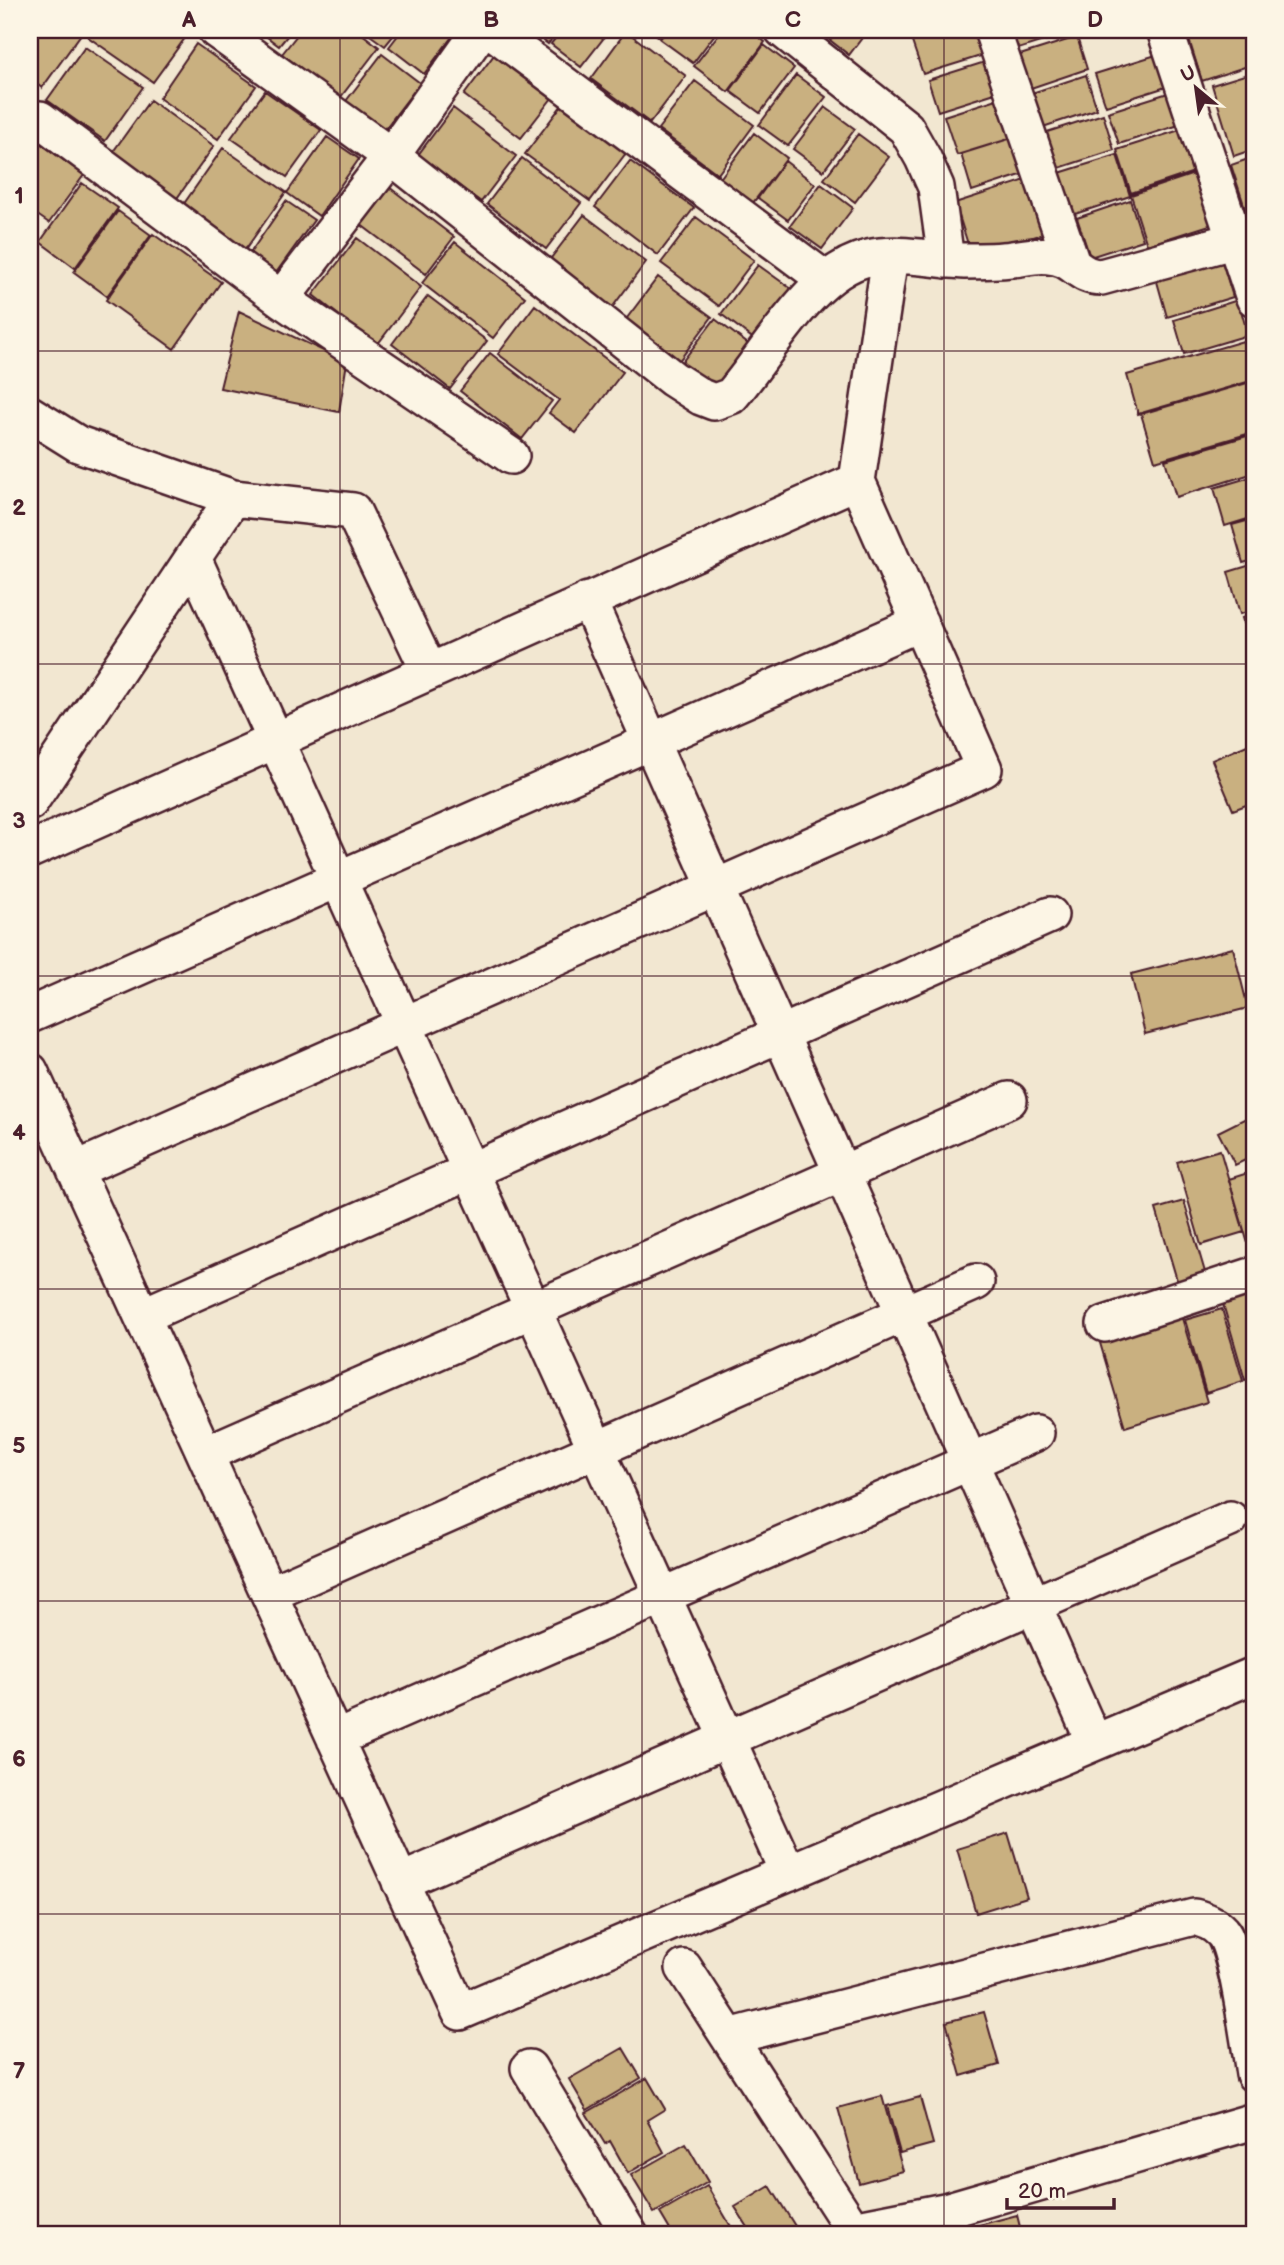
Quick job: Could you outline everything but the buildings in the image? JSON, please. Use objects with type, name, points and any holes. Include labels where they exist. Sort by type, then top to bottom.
[{"type":"street","points":[[216,30],[391,156],[673,379],[714,402],[731,396],[813,292],[825,280],[849,264],[869,258],[911,255],[946,260],[992,261],[1048,255],[1071,261],[1090,277],[1101,278],[1244,237]]},
{"type":"street","points":[[281,299],[391,156],[481,30]]},
{"type":"street","points":[[491,30],[825,280]]},
{"type":"street","points":[[783,30],[906,128],[936,187],[946,260]]},
{"type":"street","points":[[992,30],[1071,261]]},
{"type":"street","points":[[1165,30],[1244,237],[1254,298]]},
{"type":"street","points":[[40,119],[281,299],[511,456]]},
{"type":"street","points":[[75,1170],[984,769],[857,481],[890,256]]},
{"type":"street","points":[[30,414],[78,444],[233,498],[354,511],[429,670]]},
{"type":"street","points":[[30,850],[857,481]]},
{"type":"street","points":[[30,802],[233,498]]},
{"type":"street","points":[[193,558],[788,1873]]},
{"type":"street","points":[[588,600],[1094,1742]]},
{"type":"street","points":[[30,1015],[920,623]]},
{"type":"street","points":[[142,1315],[1050,915]]},
{"type":"street","points":[[30,1071],[460,2012],[1254,1675]]},
{"type":"street","points":[[205,1454],[1009,1100]]},
{"type":"street","points":[[1105,1324],[1254,1275]]},
{"type":"street","points":[[269,1594],[976,1282]]},
{"type":"street","points":[[335,1739],[1036,1433]]},
{"type":"street","points":[[400,1882],[1230,1519]]},
{"type":"street","points":[[729,2037],[1194,1917],[1208,1921],[1224,1934],[1233,1960],[1254,2074]]},
{"type":"street","points":[[684,1968],[853,2232],[945,2211],[1254,2121]]},
{"type":"street","points":[[529,2068],[631,2235]]}]
